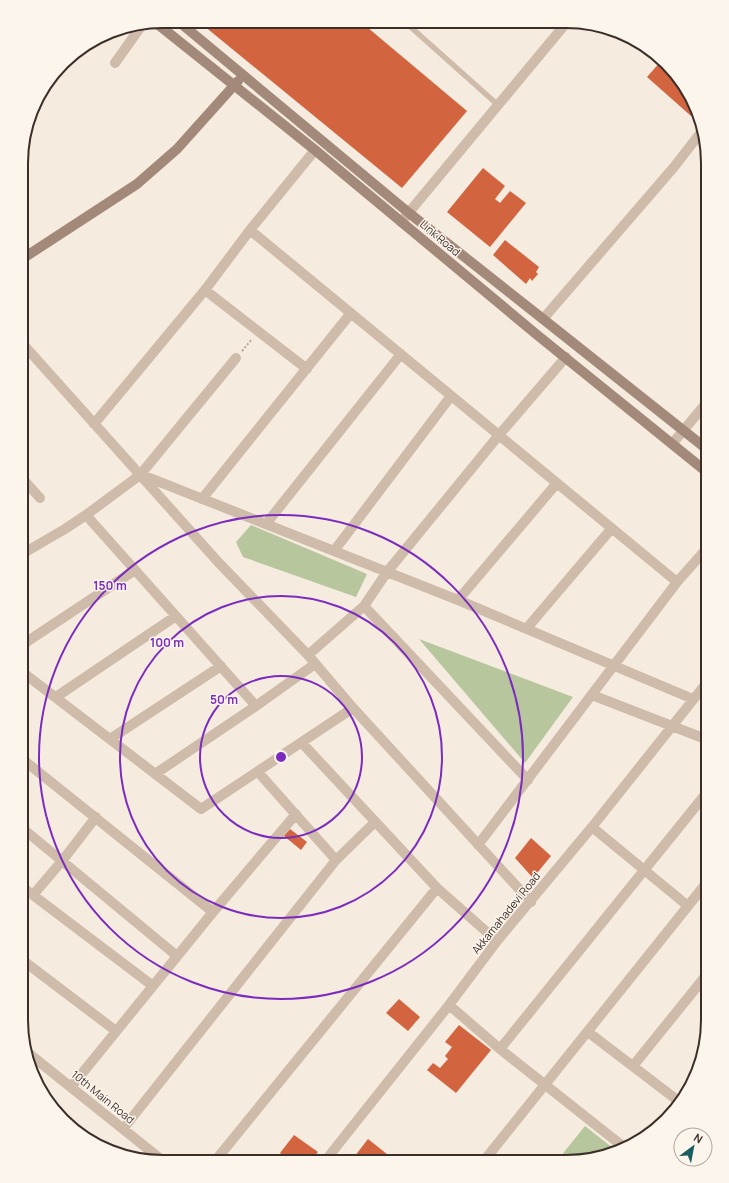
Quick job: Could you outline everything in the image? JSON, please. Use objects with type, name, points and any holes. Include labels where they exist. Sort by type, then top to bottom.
[{"type":"main road","name":"Link Road","points":[[163,28],[315,150],[701,467]]},
{"type":"main road","points":[[186,28],[409,213],[701,444]]},
{"type":"main road","points":[[28,255],[137,184],[177,149],[234,86],[242,74]]},
{"type":"street","points":[[401,222],[562,28]]},
{"type":"street","points":[[115,63],[138,31]]},
{"type":"street","points":[[544,319],[674,167],[698,136]]},
{"type":"street","points":[[94,424],[205,290],[250,230],[315,150]]},
{"type":"street","points":[[250,230],[677,582]]},
{"type":"street","points":[[205,290],[307,369]]},
{"type":"street","points":[[202,499],[351,313]]},
{"type":"street","points":[[28,350],[219,563],[312,660],[353,708],[531,902]]},
{"type":"street","points":[[266,524],[401,354]]},
{"type":"street","points":[[156,774],[256,706],[312,660],[364,606],[387,572],[499,435],[566,357]]},
{"type":"street","points":[[28,551],[86,515],[140,474],[236,358]]},
{"type":"street","points":[[334,551],[451,396]]},
{"type":"street","points":[[672,444],[701,409]]},
{"type":"street","points":[[140,474],[527,628],[693,699]]},
{"type":"street","points":[[458,600],[557,483]]},
{"type":"street","points":[[28,485],[40,498]]},
{"type":"street","points":[[86,515],[256,706]]},
{"type":"street","points":[[527,628],[612,528]]},
{"type":"street","points":[[478,845],[677,582],[701,555]]},
{"type":"street","points":[[28,641],[135,570]]},
{"type":"street","points":[[364,606],[528,780]]},
{"type":"street","points":[[56,697],[176,616]]},
{"type":"street","points":[[110,739],[221,666]]},
{"type":"street","points":[[28,676],[201,809],[353,708]]},
{"type":"street","name":"Akkamahadevi Road","points":[[330,1155],[449,1005],[497,941],[592,827],[701,689]]},
{"type":"street","points":[[592,695],[701,737]]},
{"type":"street","points":[[302,743],[437,888],[497,941]]},
{"type":"street","points":[[28,764],[213,912]]},
{"type":"street","points":[[258,772],[336,860]]},
{"type":"street","points":[[500,1049],[701,800]]},
{"type":"street","points":[[71,1087],[213,912],[296,814]]},
{"type":"street","points":[[33,895],[96,817]]},
{"type":"street","points":[[123,1129],[336,860],[375,822]]},
{"type":"street","points":[[592,827],[688,906]]},
{"type":"street","points":[[28,833],[177,956]]},
{"type":"street","points":[[220,1155],[437,888]]},
{"type":"street","points":[[489,1155],[701,890]]},
{"type":"street","points":[[28,891],[153,986]]},
{"type":"street","points":[[28,964],[116,1031]]},
{"type":"street","points":[[633,1066],[701,982]]},
{"type":"street","points":[[449,1005],[544,1085],[620,1144]]},
{"type":"street","points":[[588,1032],[675,1099]]},
{"type":"street","name":"10th Main Road","points":[[34,1057],[155,1155]]},
{"type":"lane","points":[[412,28],[498,105]]},
{"type":"path","points":[[236,358],[258,331]]},
{"type":"green space","points":[[251,525],[367,574],[356,597],[243,557],[236,542]]},
{"type":"green space","points":[[419,639],[573,697],[525,763]]},
{"type":"green space","points":[[585,1126],[612,1147],[584,1154],[562,1155]]},
{"type":"building","points":[[207,28],[368,28],[467,111],[402,188]]},
{"type":"building","points":[[658,64],[662,67],[683,95],[692,114],[691,116],[647,77]]},
{"type":"building","points":[[483,168],[505,186],[495,199],[500,203],[510,191],[526,203],[490,247],[447,212]]},
{"type":"building","points":[[505,240],[539,267],[536,272],[538,274],[532,281],[530,278],[526,284],[493,255]]},
{"type":"building","points":[[290,829],[307,842],[301,850],[284,836]]},
{"type":"building","points":[[531,838],[551,856],[533,878],[515,858]]},
{"type":"building","points":[[399,999],[420,1017],[408,1031],[386,1013]]},
{"type":"building","points":[[459,1025],[491,1050],[456,1093],[427,1070],[433,1063],[440,1068],[448,1059],[445,1056],[452,1047],[445,1042]]},
{"type":"building","points":[[294,1135],[318,1152],[315,1155],[282,1155],[280,1153]]},
{"type":"building","points":[[368,1139],[388,1155],[356,1155]]}]
